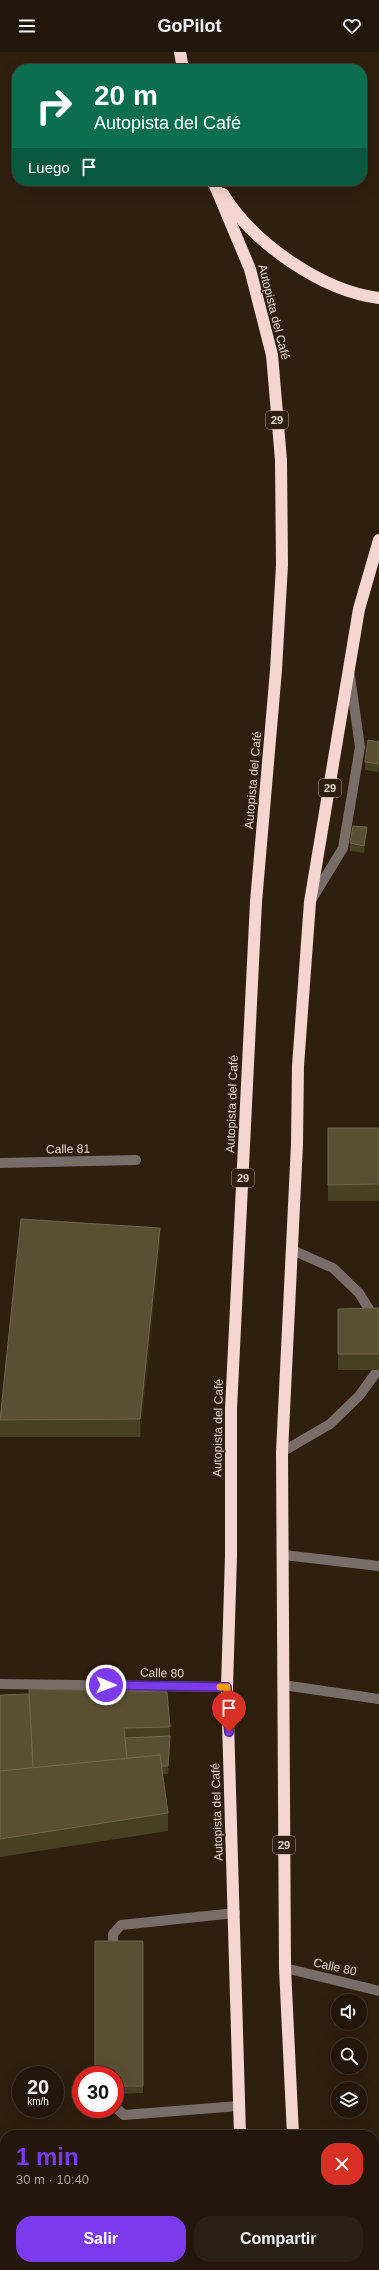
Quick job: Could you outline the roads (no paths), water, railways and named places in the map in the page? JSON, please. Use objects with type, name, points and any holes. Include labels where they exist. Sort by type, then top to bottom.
[{"type":"highway","points":[[181,52],[182,64]]},
{"type":"highway","name":"Autopista del Café","points":[[215,186],[250,269],[272,355],[281,460],[282,565],[276,670],[256,902],[231,1409],[227,1687],[235,1913],[240,2130]]},
{"type":"highway","points":[[219,186],[224,196],[254,232],[289,261],[330,284],[379,298]]},
{"type":"highway","name":"29","points":[[293,2130],[285,1968],[283,1685],[284,1555],[282,1452],[292,1250],[298,1066],[310,902],[359,609],[379,540]]},
{"type":"street","points":[[310,902],[343,848],[360,747],[349,674]]},
{"type":"street","name":"Calle 81","points":[[0,1163],[136,1160]]},
{"type":"street","points":[[292,1250],[333,1268],[359,1293],[378,1324]]},
{"type":"street","points":[[282,1452],[330,1424],[359,1396],[378,1370]]},
{"type":"street","points":[[284,1555],[379,1566]]},
{"type":"street","name":"Calle 80","points":[[0,1684],[227,1687]]},
{"type":"street","points":[[283,1685],[379,1699]]},
{"type":"street","points":[[113,1949],[113,1934],[121,1925],[235,1913]]},
{"type":"street","name":"Calle 80","points":[[285,1968],[379,1991]]},
{"type":"street","points":[[124,2115],[239,2106]]}]
